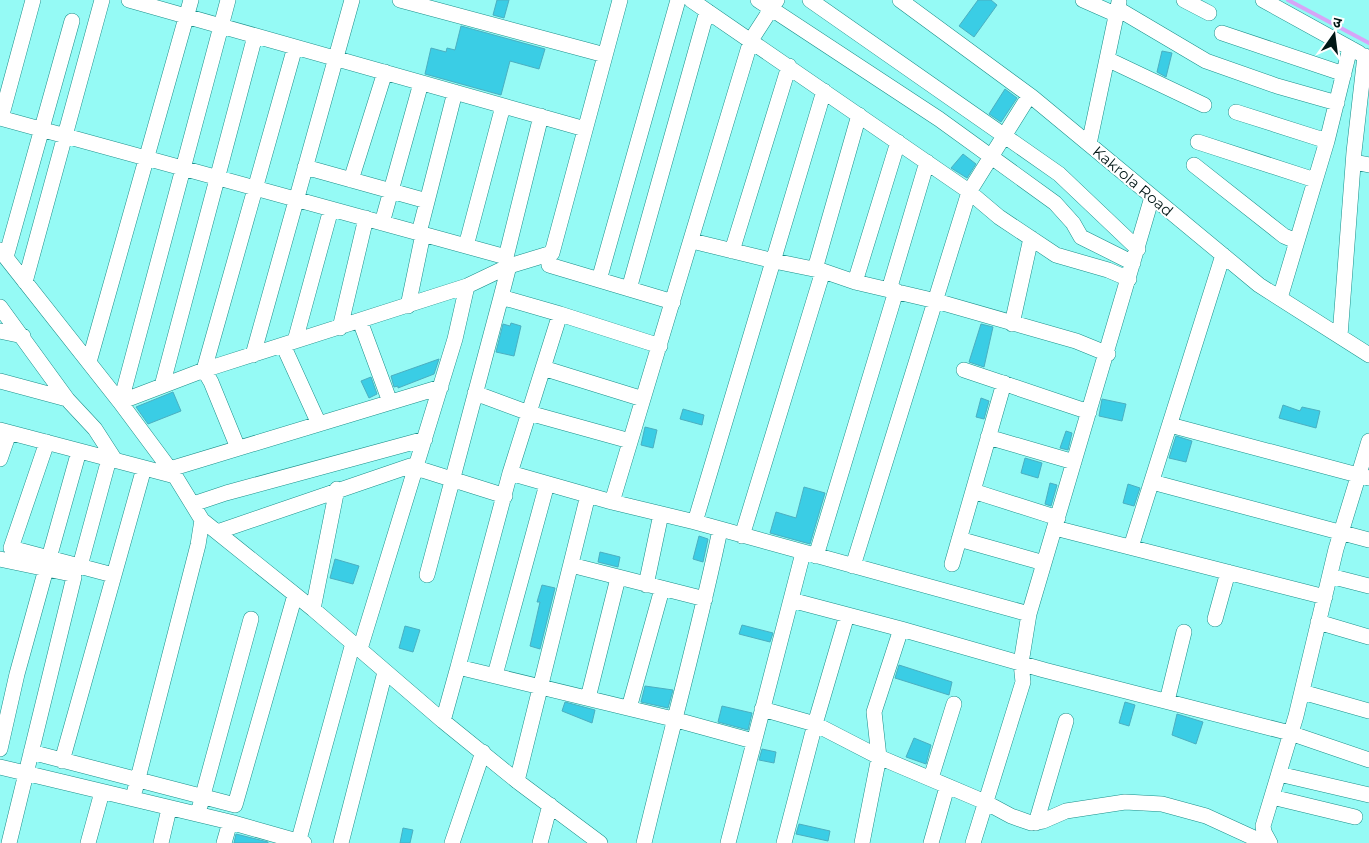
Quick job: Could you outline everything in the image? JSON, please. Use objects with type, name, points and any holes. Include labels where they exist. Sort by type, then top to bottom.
[{"type":"street","points":[[33,0],[0,118],[421,233],[508,261]]},
{"type":"street","points":[[26,282],[102,0]]},
{"type":"street","points":[[129,0],[585,129]]},
{"type":"street","points":[[88,362],[191,0]]},
{"type":"street","points":[[121,402],[228,0]]},
{"type":"street","points":[[253,355],[352,0]]},
{"type":"street","points":[[400,0],[605,55]]},
{"type":"street","points":[[121,402],[204,370],[360,322],[467,286],[508,261],[554,251],[620,0]]},
{"type":"street","points":[[599,280],[678,0]]},
{"type":"street","points":[[691,0],[860,115],[1058,256],[1108,270],[1129,279]]},
{"type":"street","points":[[758,0],[774,4],[939,119],[1055,203],[1073,223],[1079,236],[1136,256]]},
{"type":"street","points":[[810,0],[1059,174],[1136,256]]},
{"type":"street","name":"Kakrola Road","points":[[900,0],[1029,96],[1259,285],[1369,355]]},
{"type":"street","points":[[1083,0],[1118,8],[1206,61],[1277,86],[1337,103]]},
{"type":"street","points":[[1184,0],[1209,13]]},
{"type":"street","points":[[1263,0],[1367,57],[1365,93],[1354,162],[1340,336]]},
{"type":"street","points":[[612,502],[752,40],[774,4]]},
{"type":"street","points":[[1089,144],[1118,8]]},
{"type":"street","points":[[628,289],[707,11]]},
{"type":"street","points":[[72,20],[3,254],[121,402],[172,472],[202,520],[295,594],[517,782],[600,843]]},
{"type":"street","points":[[1222,33],[1344,74]]},
{"type":"street","points":[[162,386],[255,36]]},
{"type":"street","points":[[238,448],[204,370],[296,47]]},
{"type":"street","points":[[1280,298],[1327,141],[1350,48]]},
{"type":"street","points":[[1107,59],[1204,105]]},
{"type":"street","points":[[732,251],[789,66]]},
{"type":"street","points":[[351,180],[385,72]]},
{"type":"street","points":[[382,223],[421,83]]},
{"type":"street","points":[[695,522],[824,90]]},
{"type":"street","points":[[408,306],[427,201],[455,92]]},
{"type":"street","points":[[853,566],[969,192],[1029,96]]},
{"type":"street","points":[[466,246],[503,106]]},
{"type":"street","points":[[1236,112],[1327,141]]},
{"type":"street","points":[[742,536],[819,270],[860,115]]},
{"type":"street","points":[[427,575],[501,297],[541,116]]},
{"type":"street","points":[[855,282],[898,142]]},
{"type":"street","points":[[1198,142],[1315,180]]},
{"type":"street","points":[[728,843],[790,600],[810,554],[892,291],[927,162]]},
{"type":"street","points":[[1354,162],[1369,166]]},
{"type":"street","points":[[1194,165],[1284,236],[1296,241]]},
{"type":"street","points":[[305,167],[427,201]]},
{"type":"street","points":[[973,843],[1023,682],[1020,663],[1029,614],[1108,354],[1152,197]]},
{"type":"street","points":[[319,424],[289,343],[332,209]]},
{"type":"street","points":[[340,328],[366,218]]},
{"type":"street","points":[[1012,324],[1031,238]]},
{"type":"street","points":[[692,241],[819,270],[855,282],[936,301],[1076,341],[1108,354]]},
{"type":"street","points":[[1131,547],[1223,255]]},
{"type":"street","points":[[549,265],[673,302]]},
{"type":"street","points":[[0,767],[230,822],[300,842],[357,646],[417,468],[455,339],[467,286]]},
{"type":"street","points":[[501,297],[660,346]]},
{"type":"street","points":[[0,307],[68,399],[95,429],[112,459],[80,566]]},
{"type":"street","points":[[443,721],[510,473],[560,314]]},
{"type":"street","points":[[360,322],[390,402]]},
{"type":"street","points":[[0,331],[22,336]]},
{"type":"street","points":[[543,368],[643,399]]},
{"type":"street","points":[[964,370],[1089,412]]},
{"type":"street","points":[[0,381],[68,399]]},
{"type":"street","points":[[952,564],[1004,383]]},
{"type":"street","points":[[0,459],[5,431],[144,468],[172,472],[238,448],[441,387]]},
{"type":"street","points":[[475,393],[529,413],[630,441]]},
{"type":"street","points":[[1170,425],[1364,477]]},
{"type":"street","points":[[988,437],[1074,462]]},
{"type":"street","points":[[193,504],[226,492],[425,439]]},
{"type":"street","points":[[1270,843],[1263,826],[1302,692],[1341,534],[1364,477],[1369,441]]},
{"type":"street","points":[[9,843],[74,579],[71,574],[10,548],[47,442]]},
{"type":"street","points":[[0,749],[17,674],[79,451]]},
{"type":"street","points":[[217,532],[337,489],[408,467],[417,468],[505,496]]},
{"type":"street","points":[[62,760],[144,468]]},
{"type":"street","points":[[510,473],[1029,614]]},
{"type":"street","points":[[1152,482],[1369,540]]},
{"type":"street","points":[[495,675],[547,484]]},
{"type":"street","points":[[313,609],[337,489]]},
{"type":"street","points":[[973,491],[1056,523],[1131,547],[1325,597]]},
{"type":"street","points":[[517,782],[588,495]]},
{"type":"street","points":[[646,585],[661,514]]},
{"type":"street","points":[[132,799],[198,545],[202,520]]},
{"type":"street","points":[[644,843],[673,719],[705,600],[720,530]]},
{"type":"street","points":[[959,539],[1044,563]]},
{"type":"street","points":[[0,559],[80,566],[113,575]]},
{"type":"street","points":[[571,565],[705,600]]},
{"type":"street","points":[[1215,619],[1228,572]]},
{"type":"street","points":[[1330,576],[1369,586]]},
{"type":"street","points":[[588,698],[618,578]]},
{"type":"street","points":[[630,708],[662,589]]},
{"type":"street","points":[[31,752],[232,806],[237,804],[295,594]]},
{"type":"street","points":[[790,600],[1020,663],[1290,733],[1369,760]]},
{"type":"street","points":[[784,843],[815,724],[848,615]]},
{"type":"street","points":[[198,815],[251,619]]},
{"type":"street","points":[[1318,622],[1369,636]]},
{"type":"street","points":[[865,842],[879,757],[874,712],[901,629]]},
{"type":"street","points":[[1167,701],[1184,632]]},
{"type":"street","points":[[458,667],[630,708],[753,741]]},
{"type":"street","points":[[341,843],[386,672]]},
{"type":"street","points":[[1302,692],[1369,711]]},
{"type":"street","points":[[930,778],[954,704]]},
{"type":"street","points":[[762,709],[815,724],[879,757],[985,802],[1011,816],[1036,823],[1066,811],[1125,802],[1162,804],[1206,816],[1265,843]]},
{"type":"street","points":[[1036,823],[1066,721]]},
{"type":"street","points":[[452,843],[483,752]]},
{"type":"street","points":[[1279,774],[1369,795]]},
{"type":"street","points":[[931,843],[947,787]]},
{"type":"street","points":[[88,843],[102,792]]},
{"type":"street","points":[[1272,797],[1355,817]]},
{"type":"street","points":[[540,843],[550,805]]},
{"type":"street","points":[[161,843],[169,808]]},
{"type":"street","points":[[224,843],[230,822]]},
{"type":"building","points":[[497,0],[509,0],[504,18],[493,15]]},
{"type":"building","points":[[978,0],[991,0],[997,5],[974,37],[959,26]]},
{"type":"building","points":[[461,26],[545,49],[539,69],[510,61],[501,95],[425,74],[431,48],[446,52],[447,48],[455,50]]},
{"type":"building","points":[[1162,51],[1172,53],[1166,77],[1157,72]]},
{"type":"building","points":[[1005,89],[1017,98],[1001,122],[989,114]]},
{"type":"building","points":[[963,154],[976,164],[967,178],[951,168]]},
{"type":"building","points":[[511,323],[521,326],[514,356],[496,352],[503,324],[510,326]]},
{"type":"building","points":[[981,324],[993,327],[984,367],[969,362]]},
{"type":"building","points":[[439,359],[434,374],[398,388],[398,386],[394,387],[391,376]]},
{"type":"building","points":[[371,377],[377,394],[369,398],[361,381]]},
{"type":"building","points":[[173,392],[181,411],[148,424],[136,407]]},
{"type":"building","points":[[981,398],[989,401],[984,419],[976,417]]},
{"type":"building","points":[[1102,399],[1126,404],[1122,421],[1099,416]]},
{"type":"building","points":[[1283,405],[1300,411],[1302,407],[1320,411],[1316,428],[1279,418]]},
{"type":"building","points":[[683,409],[704,415],[702,425],[680,419]]},
{"type":"building","points":[[645,427],[657,430],[653,448],[641,445]]},
{"type":"building","points":[[1066,431],[1072,433],[1068,450],[1060,448]]},
{"type":"building","points":[[1176,436],[1192,441],[1186,462],[1169,458]]},
{"type":"building","points":[[1025,458],[1042,463],[1038,478],[1021,473]]},
{"type":"building","points":[[1050,483],[1057,485],[1051,506],[1045,504]]},
{"type":"building","points":[[1128,484],[1140,488],[1134,506],[1123,503]]},
{"type":"building","points":[[804,487],[825,493],[810,544],[770,533],[776,512],[796,518]]},
{"type":"building","points":[[699,536],[708,539],[703,562],[693,559]]},
{"type":"building","points":[[600,552],[620,557],[618,567],[598,562]]},
{"type":"building","points":[[335,559],[359,566],[353,584],[330,578]]},
{"type":"building","points":[[542,585],[555,588],[540,649],[530,646],[540,602],[537,602]]},
{"type":"building","points":[[742,625],[773,633],[770,642],[739,634]]},
{"type":"building","points":[[405,626],[420,630],[413,652],[399,648]]},
{"type":"building","points":[[899,665],[952,682],[949,695],[895,678]]},
{"type":"building","points":[[645,686],[673,690],[668,708],[641,702]]},
{"type":"building","points":[[565,702],[595,710],[592,723],[562,711]]},
{"type":"building","points":[[1125,702],[1135,705],[1129,726],[1119,723]]},
{"type":"building","points":[[722,706],[752,713],[748,730],[718,722]]},
{"type":"building","points":[[1177,714],[1203,722],[1196,744],[1172,735]]},
{"type":"building","points":[[914,738],[931,745],[926,764],[906,757]]},
{"type":"building","points":[[762,749],[776,752],[774,763],[759,760]]},
{"type":"building","points":[[799,824],[830,831],[828,841],[796,834]]},
{"type":"building","points":[[403,828],[413,830],[410,843],[400,843]]},
{"type":"building","points":[[236,834],[268,842],[268,843],[234,843]]},
{"type":"waterway","points":[[1288,0],[1369,43]]}]
